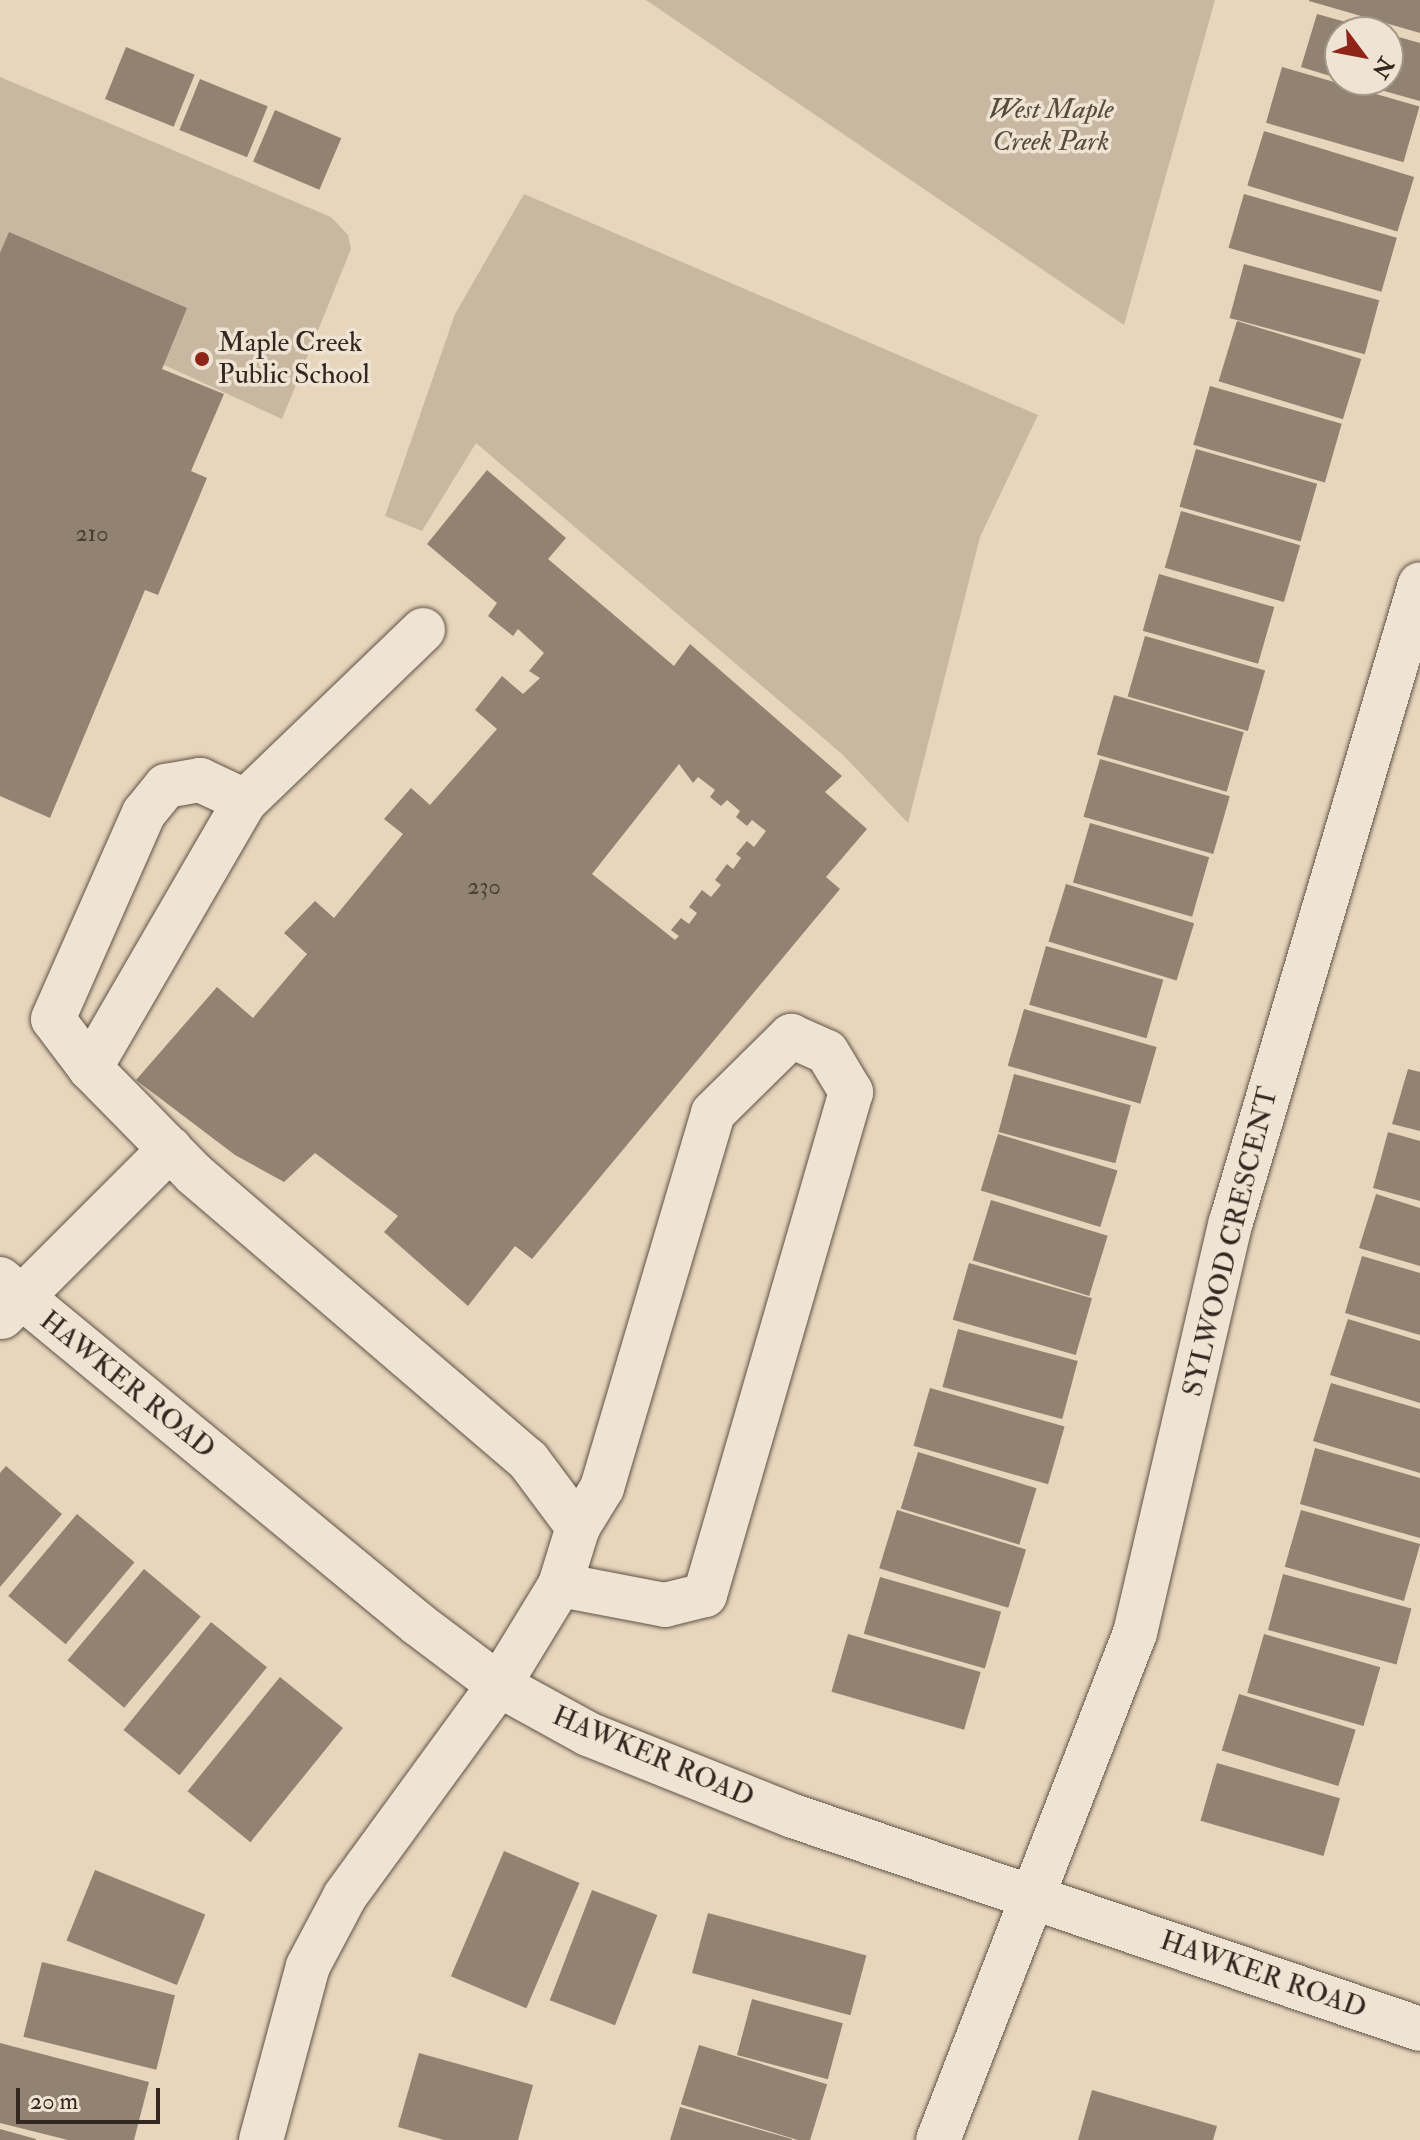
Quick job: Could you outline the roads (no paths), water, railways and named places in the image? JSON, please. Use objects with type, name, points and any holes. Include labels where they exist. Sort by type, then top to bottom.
[{"type":"street","name":"SYLWOOD CRESCENT","points":[[938,2140],[1034,1895],[1073,1783],[1135,1633],[1231,1222],[1420,584]]},
{"type":"street","points":[[90,1068],[245,801],[423,630]]},
{"type":"street","points":[[245,801],[200,780],[166,786],[144,813],[53,1019],[90,1068],[170,1149],[528,1460],[578,1527]]},
{"type":"street","points":[[261,2140],[308,1966],[345,1896],[499,1685],[560,1585],[578,1527],[602,1488],[713,1113],[791,1036],[827,1052],[851,1092],[705,1595],[665,1605],[560,1585]]},
{"type":"street","points":[[6,1298],[170,1149]]},
{"type":"street","name":"HAWKER ROAD","points":[[6,1298],[499,1685],[588,1734],[696,1779],[1420,2029]]},
{"type":"place","name":"Maple Creek Public School","points":[[202,359]]},
{"type":"park label","name":"West Maple Creek Park","points":[[1051,126]]}]
